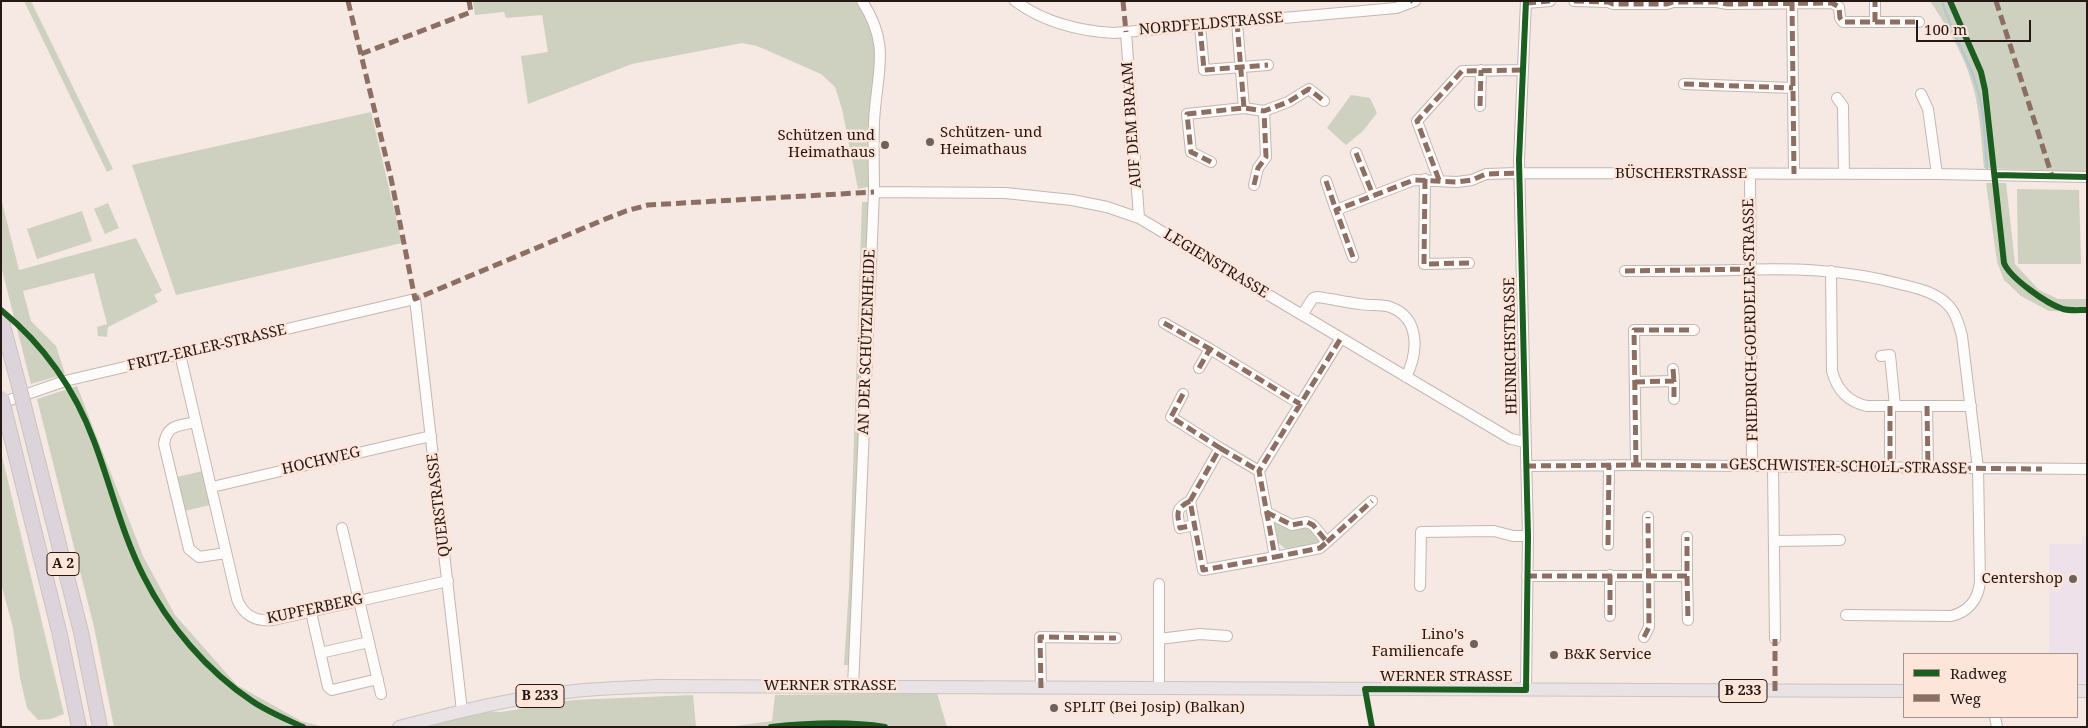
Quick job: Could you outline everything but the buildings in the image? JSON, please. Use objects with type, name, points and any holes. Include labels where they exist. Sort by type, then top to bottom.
[{"type":"highway","name":"A 2","points":[[1,318],[81,632],[100,727]]},
{"type":"highway","name":"A 2","points":[[2,403],[59,631],[79,727]]},
{"type":"main road","name":"WERNER STRASSE","points":[[462,711],[536,696],[618,688],[853,687],[1903,692]]},
{"type":"main road","name":"B 233","points":[[399,727],[462,711]]},
{"type":"street","name":"AN DER SCHÜTZENHEIDE","points":[[853,687],[874,192],[874,122],[881,68],[881,50],[872,17],[862,1]]},
{"type":"street","name":"NORDFELDSTRASSE","points":[[1015,1],[1035,14],[1070,28],[1092,32],[1126,32],[1396,8],[1414,2]]},
{"type":"street","points":[[1526,2],[1550,1]]},
{"type":"street","points":[[1574,1],[1608,2],[1613,4],[1667,4],[1673,2],[1717,2],[1727,4],[1835,3],[1839,7],[1840,18],[1843,22],[1919,22]]},
{"type":"street","points":[[1875,1],[1875,22]]},
{"type":"street","name":"HEINRICHSTRASSE","points":[[1526,2],[1519,173],[1528,536],[1526,690]]},
{"type":"street","points":[[1792,2],[1794,174]]},
{"type":"street","points":[[1237,22],[1244,108]]},
{"type":"street","points":[[1200,26],[1204,70],[1268,65]]},
{"type":"street","name":"AUF DEM BRAAM","points":[[1126,32],[1139,218]]},
{"type":"street","points":[[1480,70],[1480,106]]},
{"type":"street","points":[[1439,180],[1417,121],[1462,71],[1523,70]]},
{"type":"street","points":[[1684,84],[1793,88]]},
{"type":"street","points":[[1211,162],[1190,152],[1187,114],[1244,108],[1264,111],[1288,102],[1308,89],[1324,101]]},
{"type":"street","points":[[1921,94],[1928,109],[1937,174]]},
{"type":"street","points":[[1837,98],[1843,106],[1844,174]]},
{"type":"street","points":[[1254,185],[1258,168],[1266,158],[1264,111]]},
{"type":"street","points":[[1356,153],[1373,195]]},
{"type":"street","name":"BÜSCHERSTRASSE","points":[[1336,210],[1414,180],[1425,179],[1457,182],[1472,180],[1486,174],[1937,174],[2087,177]]},
{"type":"street","name":"FRIEDRICH-GOERDELER-STRASSE","points":[[1750,175],[1752,466]]},
{"type":"street","points":[[1425,179],[1424,264],[1469,264]]},
{"type":"street","points":[[1326,181],[1353,256]]},
{"type":"street","name":"LEGIENSTRASSE","points":[[874,192],[1005,193],[1072,200],[1107,207],[1139,218],[1515,441],[1526,442]]},
{"type":"street","points":[[1625,271],[1787,268],[1831,271],[1906,285],[1931,294],[1948,305],[1959,324],[1978,468],[1980,582],[1978,591],[1971,606],[1959,614],[1951,616],[1846,615]]},
{"type":"street","points":[[1831,271],[1831,363],[1836,383],[1848,398],[1860,404],[1971,406]]},
{"type":"street","points":[[1302,315],[1313,298],[1318,296],[1358,304],[1390,307],[1398,311],[1411,325],[1415,340],[1412,364],[1406,377]]},
{"type":"street","name":"FRITZ-ERLER-STRASSE","points":[[2,403],[65,381],[416,299]]},
{"type":"street","name":"QUERSTRASSE","points":[[416,299],[462,711]]},
{"type":"street","points":[[1164,322],[1300,404]]},
{"type":"street","points":[[1636,465],[1634,330],[1694,330]]},
{"type":"street","points":[[1275,557],[1259,471],[1341,338]]},
{"type":"street","points":[[1199,368],[1210,349]]},
{"type":"street","name":"KUPFERBERG","points":[[180,354],[226,553],[240,606],[249,616],[266,621],[448,580]]},
{"type":"street","points":[[1881,356],[1890,356],[1892,406],[1890,467]]},
{"type":"street","points":[[1673,369],[1674,399]]},
{"type":"street","points":[[1635,382],[1674,381]]},
{"type":"street","points":[[1183,394],[1171,417],[1259,471]]},
{"type":"street","points":[[1927,406],[1928,467]]},
{"type":"street","points":[[196,422],[174,427],[168,431],[164,444],[189,549],[199,557],[226,553]]},
{"type":"street","name":"HOCHWEG","points":[[212,487],[431,436]]},
{"type":"street","points":[[1194,525],[1180,528],[1177,514],[1181,506],[1190,502],[1220,448]]},
{"type":"street","points":[[1608,545],[1609,465]]},
{"type":"street","name":"GESCHWISTER-SCHOLL-STRASSE","points":[[1526,466],[1636,465],[2087,469]]},
{"type":"street","points":[[1773,466],[1775,639]]},
{"type":"street","points":[[1190,502],[1203,570],[1320,548],[1372,501]]},
{"type":"street","points":[[1266,512],[1292,525],[1307,522],[1314,525],[1327,542]]},
{"type":"street","points":[[1644,637],[1649,627],[1648,516]]},
{"type":"street","points":[[342,528],[381,694]]},
{"type":"street","points":[[1420,586],[1421,532],[1494,531],[1513,536],[1528,536]]},
{"type":"street","points":[[1687,537],[1688,620]]},
{"type":"street","points":[[1774,541],[1840,540]]},
{"type":"street","points":[[1610,575],[1610,616]]},
{"type":"street","points":[[1528,576],[1687,576]]},
{"type":"street","points":[[1158,584],[1159,688]]},
{"type":"street","points":[[311,612],[328,687],[332,690],[378,679]]},
{"type":"street","points":[[1160,639],[1200,634],[1226,636]]},
{"type":"street","points":[[1041,688],[1040,637],[1116,638]]},
{"type":"street","points":[[320,653],[369,642]]},
{"type":"shaded area","points":[[2082,536],[2087,536],[2087,682],[2078,683],[2078,653],[2049,653],[2049,544],[2082,544]]},
{"type":"green space","points":[[24,1],[31,1],[113,169],[107,172]]},
{"type":"green space","points":[[473,1],[857,1],[869,18],[878,54],[872,186],[858,189],[842,109],[835,87],[821,74],[757,46],[742,43],[632,64],[528,104],[521,56],[548,52],[542,15],[506,18],[504,12],[475,15]]},
{"type":"green space","points":[[1930,1],[2087,1],[2087,172],[1984,168],[1978,112],[1971,80],[1954,39]]},
{"type":"green space","points":[[1351,95],[1370,98],[1377,113],[1363,131],[1346,145],[1327,128]]},
{"type":"green space","points":[[371,112],[402,243],[176,295],[132,165]]},
{"type":"green space","points":[[1986,183],[2006,183],[2015,264],[2039,290],[2058,299],[2087,299],[2087,312],[2049,311],[2021,296],[2004,280],[1997,262]]},
{"type":"green space","points":[[2017,189],[2079,190],[2081,264],[2018,264]]},
{"type":"green space","points":[[1,198],[19,270],[136,238],[162,291],[154,295],[158,302],[108,327],[107,337],[98,336],[97,327],[107,324],[94,273],[23,291],[31,321],[56,346],[65,374],[31,384],[1,266]]},
{"type":"green space","points":[[862,202],[869,202],[850,665],[844,665],[849,587]]},
{"type":"green space","points":[[108,203],[119,228],[105,234],[94,209]]},
{"type":"green space","points":[[82,211],[92,241],[37,259],[27,229]]},
{"type":"green space","points":[[77,386],[143,556],[175,615],[237,685],[301,721],[324,727],[114,727],[94,627],[37,399]]},
{"type":"green space","points":[[1,452],[64,714],[51,719],[38,720],[27,708],[20,678],[13,628],[1,583]]},
{"type":"green space","points":[[203,471],[210,505],[185,511],[177,477]]},
{"type":"green space","points":[[1273,518],[1307,525],[1322,539],[1313,547],[1289,551],[1274,540]]},
{"type":"green space","points":[[937,693],[947,727],[728,727],[772,721],[775,695]]},
{"type":"green space","points":[[693,695],[696,727],[405,727],[467,711],[501,712],[573,700]]},
{"type":"waterway","points":[[1942,1],[1977,86],[1983,116],[1987,169]]},
{"type":"marked path","points":[[348,1],[391,178],[415,299],[603,220],[648,205],[874,192]]},
{"type":"marked path","points":[[361,54],[471,12],[469,1]]},
{"type":"marked path","points":[[1123,1],[1126,32]]},
{"type":"marked path","points":[[1526,3],[1550,1]]},
{"type":"marked path","points":[[1574,1],[1608,2],[1613,4],[1667,4],[1673,2],[1717,2],[1727,4],[1832,3],[1839,7],[1840,18],[1843,22],[1919,22]]},
{"type":"marked path","points":[[1792,1],[1794,174]]},
{"type":"marked path","points":[[1875,1],[1875,22]]},
{"type":"marked path","points":[[1996,1],[2052,176]]},
{"type":"marked path","points":[[1237,22],[1244,108]]},
{"type":"marked path","points":[[1200,26],[1204,70],[1268,65]]},
{"type":"marked path","points":[[1480,106],[1481,70]]},
{"type":"marked path","points":[[1439,180],[1417,121],[1462,71],[1523,70]]},
{"type":"marked path","points":[[1684,84],[1793,88]]},
{"type":"marked path","points":[[1211,162],[1191,152],[1187,114],[1244,108],[1264,111],[1288,102],[1309,89],[1324,101]]},
{"type":"marked path","points":[[1254,185],[1258,168],[1266,157],[1264,111]]},
{"type":"marked path","points":[[1356,153],[1373,195]]},
{"type":"marked path","points":[[1353,257],[1336,210],[1414,180],[1457,182],[1472,180],[1486,174],[1519,173]]},
{"type":"marked path","points":[[1425,179],[1424,264],[1469,263]]},
{"type":"marked path","points":[[1326,181],[1336,210]]},
{"type":"marked path","points":[[1625,271],[1751,269]]},
{"type":"marked path","points":[[1164,323],[1210,349]]},
{"type":"marked path","points":[[1636,465],[1634,330],[1694,330]]},
{"type":"marked path","points":[[1266,512],[1292,525],[1307,522],[1313,525],[1327,542],[1320,548],[1275,557],[1259,471],[1341,338]]},
{"type":"marked path","points":[[1199,368],[1210,349],[1300,404]]},
{"type":"marked path","points":[[1673,369],[1674,381]]},
{"type":"marked path","points":[[1635,382],[1674,381],[1674,399]]},
{"type":"marked path","points":[[1183,394],[1171,417],[1220,448],[1190,501],[1203,570],[1275,557]]},
{"type":"marked path","points":[[1890,406],[1890,467]]},
{"type":"marked path","points":[[1927,406],[1928,467]]},
{"type":"marked path","points":[[1220,448],[1259,471]]},
{"type":"marked path","points":[[1608,545],[1609,465]]},
{"type":"marked path","points":[[1526,466],[1636,465],[2042,469]]},
{"type":"marked path","points":[[1190,501],[1179,509],[1178,519],[1180,528],[1194,525]]},
{"type":"marked path","points":[[1327,542],[1372,501]]},
{"type":"marked path","points":[[1644,637],[1649,627],[1648,517]]},
{"type":"marked path","points":[[1527,576],[1687,576],[1687,537]]},
{"type":"marked path","points":[[1610,575],[1610,616]]},
{"type":"marked path","points":[[1687,576],[1688,620]]},
{"type":"marked path","points":[[1041,688],[1040,637],[1116,638]]},
{"type":"marked path","points":[[1775,639],[1775,691]]},
{"type":"cycle path","points":[[1372,727],[1365,689],[1526,690],[1528,536],[1519,160],[1526,1]]},
{"type":"cycle path","points":[[1950,1],[1981,72],[1985,90],[2004,263],[2013,276],[2048,302],[2066,310],[2087,310]]},
{"type":"cycle path","points":[[1995,175],[2087,177]]},
{"type":"cycle path","points":[[1,310],[44,353],[68,386],[78,404],[94,441],[136,561],[154,595],[177,629],[204,661],[235,689],[264,709],[303,727]]},
{"type":"cycle path","points":[[771,727],[828,723],[885,727]]},
{"type":"place","name":"Schützen- und Heimathaus","points":[[930,142]]},
{"type":"place","name":"Schützen und Heimathaus","points":[[885,145]]},
{"type":"place","name":"Centershop","points":[[2073,579]]},
{"type":"place","name":"Lino's Familiencafe","points":[[1474,644]]},
{"type":"place","name":"B&K Service","points":[[1554,655]]},
{"type":"place","name":"SPLIT (Bei Josip) (Balkan)","points":[[1054,708]]}]
